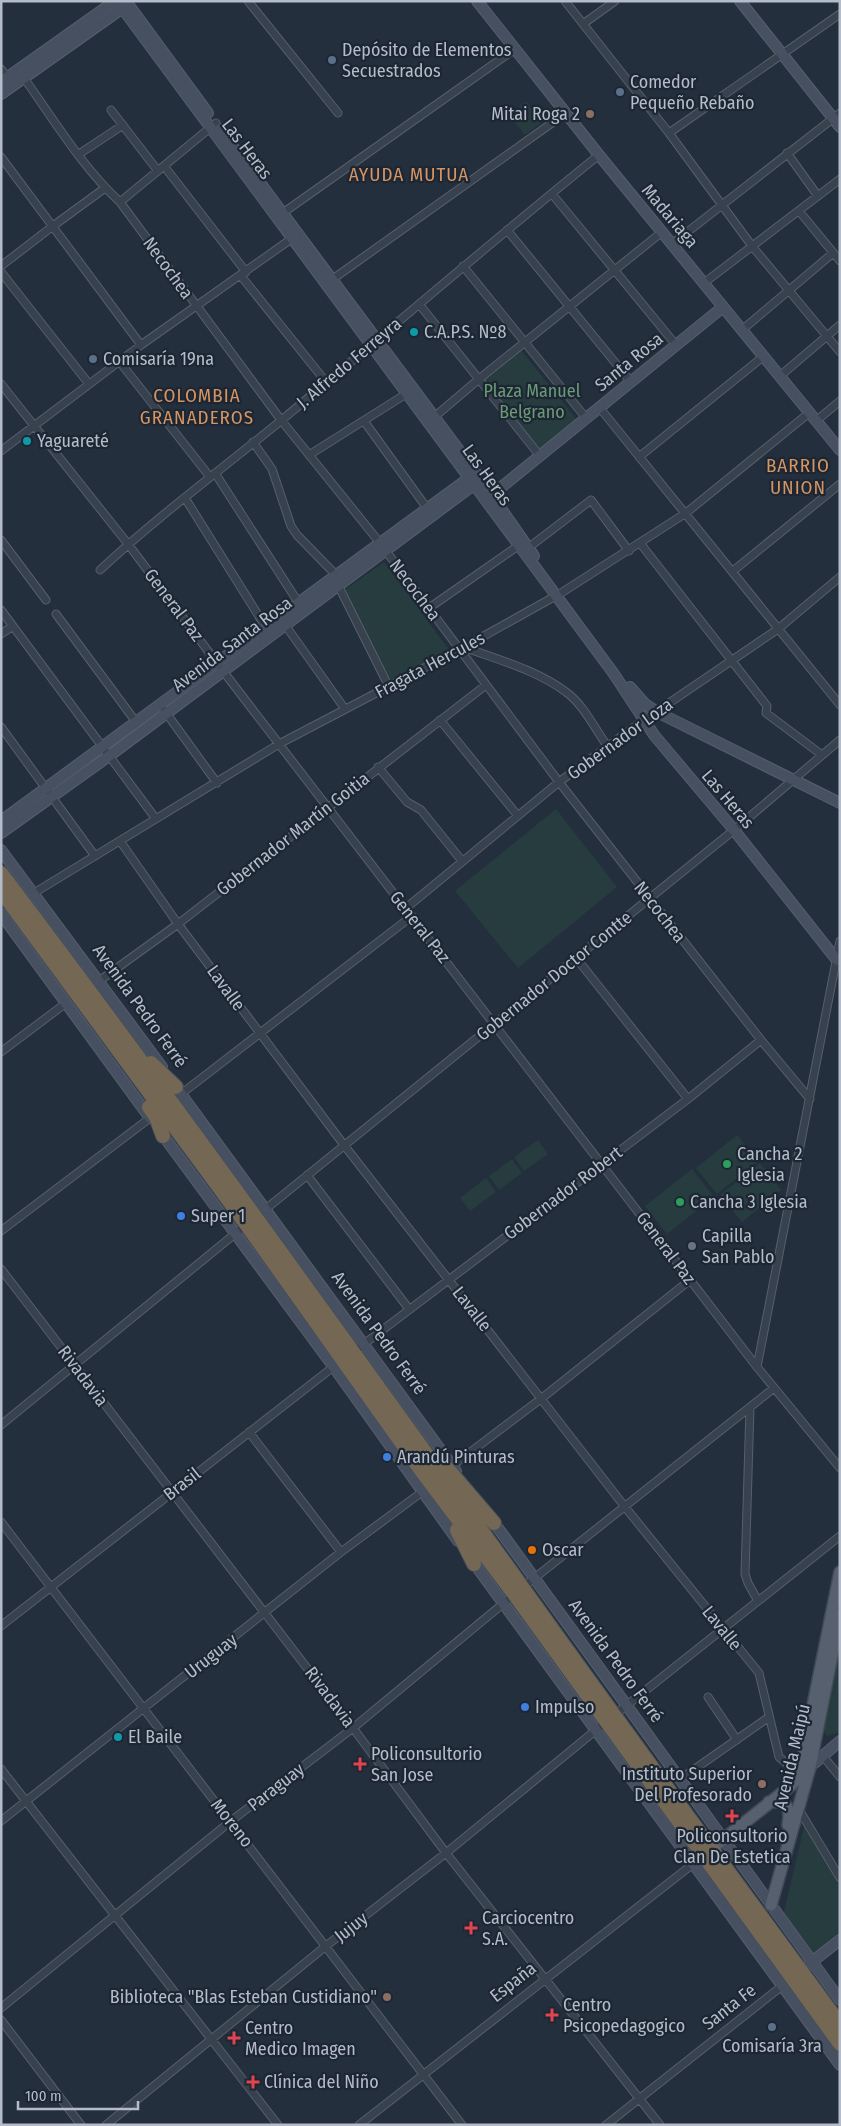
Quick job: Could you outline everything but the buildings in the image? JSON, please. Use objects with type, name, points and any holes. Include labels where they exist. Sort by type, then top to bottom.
[{"type":"highway","name":"Avenida Pedro Ferré","points":[[1,873],[87,986],[250,1221],[348,1355],[424,1473],[513,1595],[611,1718],[708,1852]]},
{"type":"highway","name":"Avenida Pedro Ferré","points":[[1,891],[87,986]]},
{"type":"highway","points":[[87,986],[155,1067],[179,1091]]},
{"type":"highway","points":[[87,986],[116,1060],[156,1117],[163,1136]]},
{"type":"highway","name":"Avenida Pedro Ferré","points":[[348,1355],[396,1410],[513,1595]]},
{"type":"highway","points":[[396,1410],[494,1523]]},
{"type":"highway","points":[[424,1473],[464,1542],[474,1564]]},
{"type":"highway","points":[[708,1852],[792,1978],[840,2044]]},
{"type":"highway","points":[[792,1978],[840,2024]]},
{"type":"main road","name":"Madariaga","points":[[477,1],[599,155],[840,450]]},
{"type":"main road","points":[[740,1],[782,55],[836,116],[840,127]]},
{"type":"main road","points":[[3,76],[123,3]]},
{"type":"main road","points":[[1,94],[123,3]]},
{"type":"main road","name":"Las Heras","points":[[123,3],[475,479],[624,688],[654,735],[734,830],[838,960]]},
{"type":"main road","name":"Santa Rosa","points":[[488,497],[723,307]]},
{"type":"main road","name":"Las Heras","points":[[374,343],[406,394],[431,420]]},
{"type":"main road","name":"Avenida Santa Rosa","points":[[1,821],[160,704],[220,666],[475,479]]},
{"type":"main road","name":"Avenida Santa Rosa","points":[[1,833],[166,713],[265,626],[282,621],[298,602],[337,580]]},
{"type":"main road","name":"Las Heras","points":[[558,595],[632,689],[657,712],[840,803]]},
{"type":"main road","name":"Avenida Pedro Ferré","points":[[1,850],[34,893],[87,986]]},
{"type":"main road","name":"Avenida Pedro Ferré","points":[[2,918],[163,1136],[250,1221]]},
{"type":"main road","name":"Avenida Pedro Ferré","points":[[179,1091],[250,1221],[348,1355],[452,1466],[494,1523],[534,1579],[611,1718],[679,1780],[708,1852]]},
{"type":"main road","name":"Avenida Pedro Ferré","points":[[348,1355],[422,1492],[474,1564],[513,1595],[611,1718],[708,1852]]},
{"type":"main road","name":"Avenida Maipú","points":[[771,1906],[798,1808],[804,1778],[806,1740],[832,1654],[840,1572]]},
{"type":"main road","name":"Avenida Maipú","points":[[810,1767],[840,1615]]},
{"type":"main road","points":[[708,1852],[769,1802],[804,1778],[810,1767],[840,1741]]},
{"type":"main road","points":[[769,1802],[781,1802],[789,1810],[780,1872]]},
{"type":"main road","points":[[708,1852],[771,1906],[840,2000]]},
{"type":"main road","points":[[708,1852],[739,1926],[792,1978],[840,2065]]},
{"type":"main road","points":[[792,1978],[840,1940]]},
{"type":"street","points":[[248,1],[338,113]]},
{"type":"street","points":[[566,1],[717,196],[721,205],[752,246],[840,352]]},
{"type":"street","points":[[583,24],[615,1]]},
{"type":"street","points":[[669,133],[840,14]]},
{"type":"street","points":[[280,215],[515,49]]},
{"type":"street","name":"Necochea","points":[[24,78],[105,188],[120,202],[281,420],[462,648],[486,685],[649,899],[760,1040],[810,1099]]},
{"type":"street","points":[[111,110],[161,168],[326,382]]},
{"type":"street","points":[[329,282],[566,112]]},
{"type":"street","points":[[672,244],[836,116]]},
{"type":"street","points":[[79,154],[123,125]]},
{"type":"street","points":[[120,202],[213,125]]},
{"type":"street","points":[[787,154],[818,196]]},
{"type":"street","name":"J. Alfredo Ferreyra","points":[[100,570],[128,544],[281,420],[463,266],[599,155]]},
{"type":"street","points":[[1,157],[141,345]]},
{"type":"street","points":[[704,283],[840,179]]},
{"type":"street","points":[[1,266],[105,188]]},
{"type":"street","points":[[552,194],[676,345]]},
{"type":"street","points":[[799,210],[840,261]]},
{"type":"street","points":[[507,230],[631,382]]},
{"type":"street","points":[[431,420],[614,269],[662,232]]},
{"type":"street","points":[[1,451],[119,361],[296,236]]},
{"type":"street","points":[[742,330],[834,253]]},
{"type":"street","points":[[463,266],[586,418]]},
{"type":"street","points":[[1,272],[89,384]]},
{"type":"street","points":[[419,304],[540,456]]},
{"type":"street","points":[[780,376],[840,325]]},
{"type":"street","points":[[639,457],[764,356]]},
{"type":"street","points":[[119,361],[213,475],[298,602]]},
{"type":"street","name":"General Paz","points":[[1,384],[128,544],[757,1367],[840,1468]]},
{"type":"street","points":[[309,455],[406,394]]},
{"type":"street","name":"Fragata Hercules","points":[[34,893],[279,744],[389,687],[558,595],[686,513],[812,417],[840,401]]},
{"type":"street","points":[[599,407],[840,705]]},
{"type":"street","points":[[364,422],[430,512]]},
{"type":"street","points":[[253,442],[272,469],[294,530],[337,580],[389,687]]},
{"type":"street","points":[[733,571],[840,484]]},
{"type":"street","points":[[185,498],[265,626]]},
{"type":"street","points":[[429,608],[591,500],[629,550]]},
{"type":"street","points":[[1,540],[46,600]]},
{"type":"street","points":[[640,543],[767,706],[766,713],[822,754]]},
{"type":"street","name":"Gobernador Loza","points":[[406,908],[559,782],[644,720],[778,628],[840,577]]},
{"type":"street","points":[[1,610],[156,819]]},
{"type":"street","points":[[56,614],[136,722]]},
{"type":"street","points":[[282,621],[345,709]]},
{"type":"street","points":[[1,634],[13,626]]},
{"type":"street","points":[[462,648],[540,676],[567,692],[608,747]]},
{"type":"street","name":"Gobernador Martín Goitia","points":[[87,986],[178,924],[486,685]]},
{"type":"street","points":[[160,704],[217,783]]},
{"type":"street","points":[[440,720],[518,816]]},
{"type":"street","points":[[1,727],[95,856]]},
{"type":"street","name":"Gobernador Doctor Contte","points":[[1,1425],[250,1221],[577,959],[840,740]]},
{"type":"street","points":[[378,767],[407,802],[421,810],[462,861]]},
{"type":"street","name":"Lavalle","points":[[120,841],[178,924],[344,1145],[626,1507],[759,1673],[779,1758],[804,1778]]},
{"type":"street","points":[[179,1091],[260,1035],[412,916]]},
{"type":"street","points":[[757,1367],[838,960],[840,941]]},
{"type":"street","points":[[577,959],[688,1099]]},
{"type":"street","points":[[1,1052],[66,1003]]},
{"type":"street","name":"Gobernador Robert","points":[[348,1355],[688,1099],[760,1040]]},
{"type":"street","points":[[1,1231],[150,1118]]},
{"type":"street","points":[[307,1175],[409,1310]]},
{"type":"street","name":"Rivadavia","points":[[1,1269],[171,1493],[266,1613],[446,1853],[660,2125]]},
{"type":"street","points":[[452,1466],[542,1398],[690,1280]]},
{"type":"street","name":"Brasil","points":[[1,1626],[348,1355]]},
{"type":"street","name":"Paraguay","points":[[1,2008],[231,1821],[353,1728],[513,1595],[774,1388]]},
{"type":"street","points":[[750,1408],[745,1574],[758,1601]]},
{"type":"street","points":[[249,1432],[341,1552]]},
{"type":"street","name":"Uruguay","points":[[1,1820],[341,1552],[422,1492]]},
{"type":"street","name":"Moreno","points":[[1,1522],[462,2125]]},
{"type":"street","name":"Jujuy","points":[[106,2125],[326,1946],[446,1853],[611,1718],[840,1536]]},
{"type":"street","points":[[708,1697],[737,1740]]},
{"type":"street","points":[[679,1780],[769,1717]]},
{"type":"street","points":[[822,1755],[840,1777]]},
{"type":"street","points":[[1,1769],[116,1914],[278,2125]]},
{"type":"street","points":[[798,1808],[840,1878]]},
{"type":"street","name":"España","points":[[359,2125],[708,1852]]},
{"type":"street","name":"Santa Fe","points":[[606,2125],[792,1978]]},
{"type":"street","points":[[1,2020],[81,2125]]},
{"type":"green space","points":[[526,101],[542,122],[525,135],[509,115]]},
{"type":"green space","name":"Plaza Manuel Belgrano","points":[[521,350],[577,420],[539,450],[482,379]]},
{"type":"green space","points":[[384,562],[450,651],[392,682],[343,591]]},
{"type":"green space","points":[[556,809],[617,887],[518,968],[455,891]]},
{"type":"green space","name":"Cancha 2 Iglesia","points":[[737,1135],[758,1161],[717,1194],[696,1168]]},
{"type":"green space","points":[[538,1140],[548,1154],[524,1171],[514,1157]]},
{"type":"green space","points":[[512,1159],[522,1173],[499,1190],[489,1176]]},
{"type":"green space","points":[[760,1163],[781,1190],[742,1222],[720,1195]]},
{"type":"green space","name":"Cancha 3 Iglesia","points":[[692,1169],[714,1197],[667,1234],[645,1206]]},
{"type":"green space","points":[[486,1178],[496,1192],[470,1211],[460,1198]]},
{"type":"green space","points":[[836,1660],[840,1660],[840,1732],[827,1736],[823,1731]]},
{"type":"green space","points":[[804,1827],[840,1887],[840,1934],[814,1956],[783,1916]]},
{"type":"place","name":"Depósito de Elementos Secuestrados","points":[[332,60]]},
{"type":"place","name":"Comedor Pequeño Rebaño","points":[[620,92]]},
{"type":"place","name":"Mitai Roga 2","points":[[590,114]]},
{"type":"place","name":"C.A.P.S. Nº8","points":[[414,332]]},
{"type":"place","name":"Comisaría 19na","points":[[93,359]]},
{"type":"place","name":"Yaguareté","points":[[27,441]]},
{"type":"place","name":"Cancha 2 Iglesia","points":[[727,1164]]},
{"type":"place","name":"Cancha 3 Iglesia","points":[[680,1202]]},
{"type":"place","name":"Super 1","points":[[181,1216]]},
{"type":"place","name":"Capilla San Pablo","points":[[692,1246]]},
{"type":"place","name":"Arandú Pinturas","points":[[387,1457]]},
{"type":"place","name":"Oscar","points":[[532,1550]]},
{"type":"place","name":"Impulso","points":[[525,1707]]},
{"type":"place","name":"El Baile","points":[[118,1737]]},
{"type":"place","name":"Policonsultorio San Jose","points":[[360,1764]]},
{"type":"place","name":"Instituto Superior Del Profesorado","points":[[762,1784]]},
{"type":"place","name":"Policonsultorio Clan De Estetica","points":[[732,1816]]},
{"type":"place","name":"Carciocentro S.A.","points":[[471,1928]]},
{"type":"place","name":"Biblioteca \"Blas Esteban Custidiano\"","points":[[387,1997]]},
{"type":"place","name":"Centro Psicopedagogico","points":[[552,2015]]},
{"type":"place","name":"Comisaría 3ra","points":[[772,2027]]},
{"type":"place","name":"Centro Medico Imagen","points":[[234,2038]]},
{"type":"place","name":"Clínica del Niño","points":[[253,2082]]},
{"type":"district","name":"AYUDA MUTUA","points":[[409,174]]},
{"type":"district","name":"COLOMBIA GRANADEROS","points":[[197,406]]},
{"type":"district","name":"BARRIO UNION","points":[[798,476]]}]
